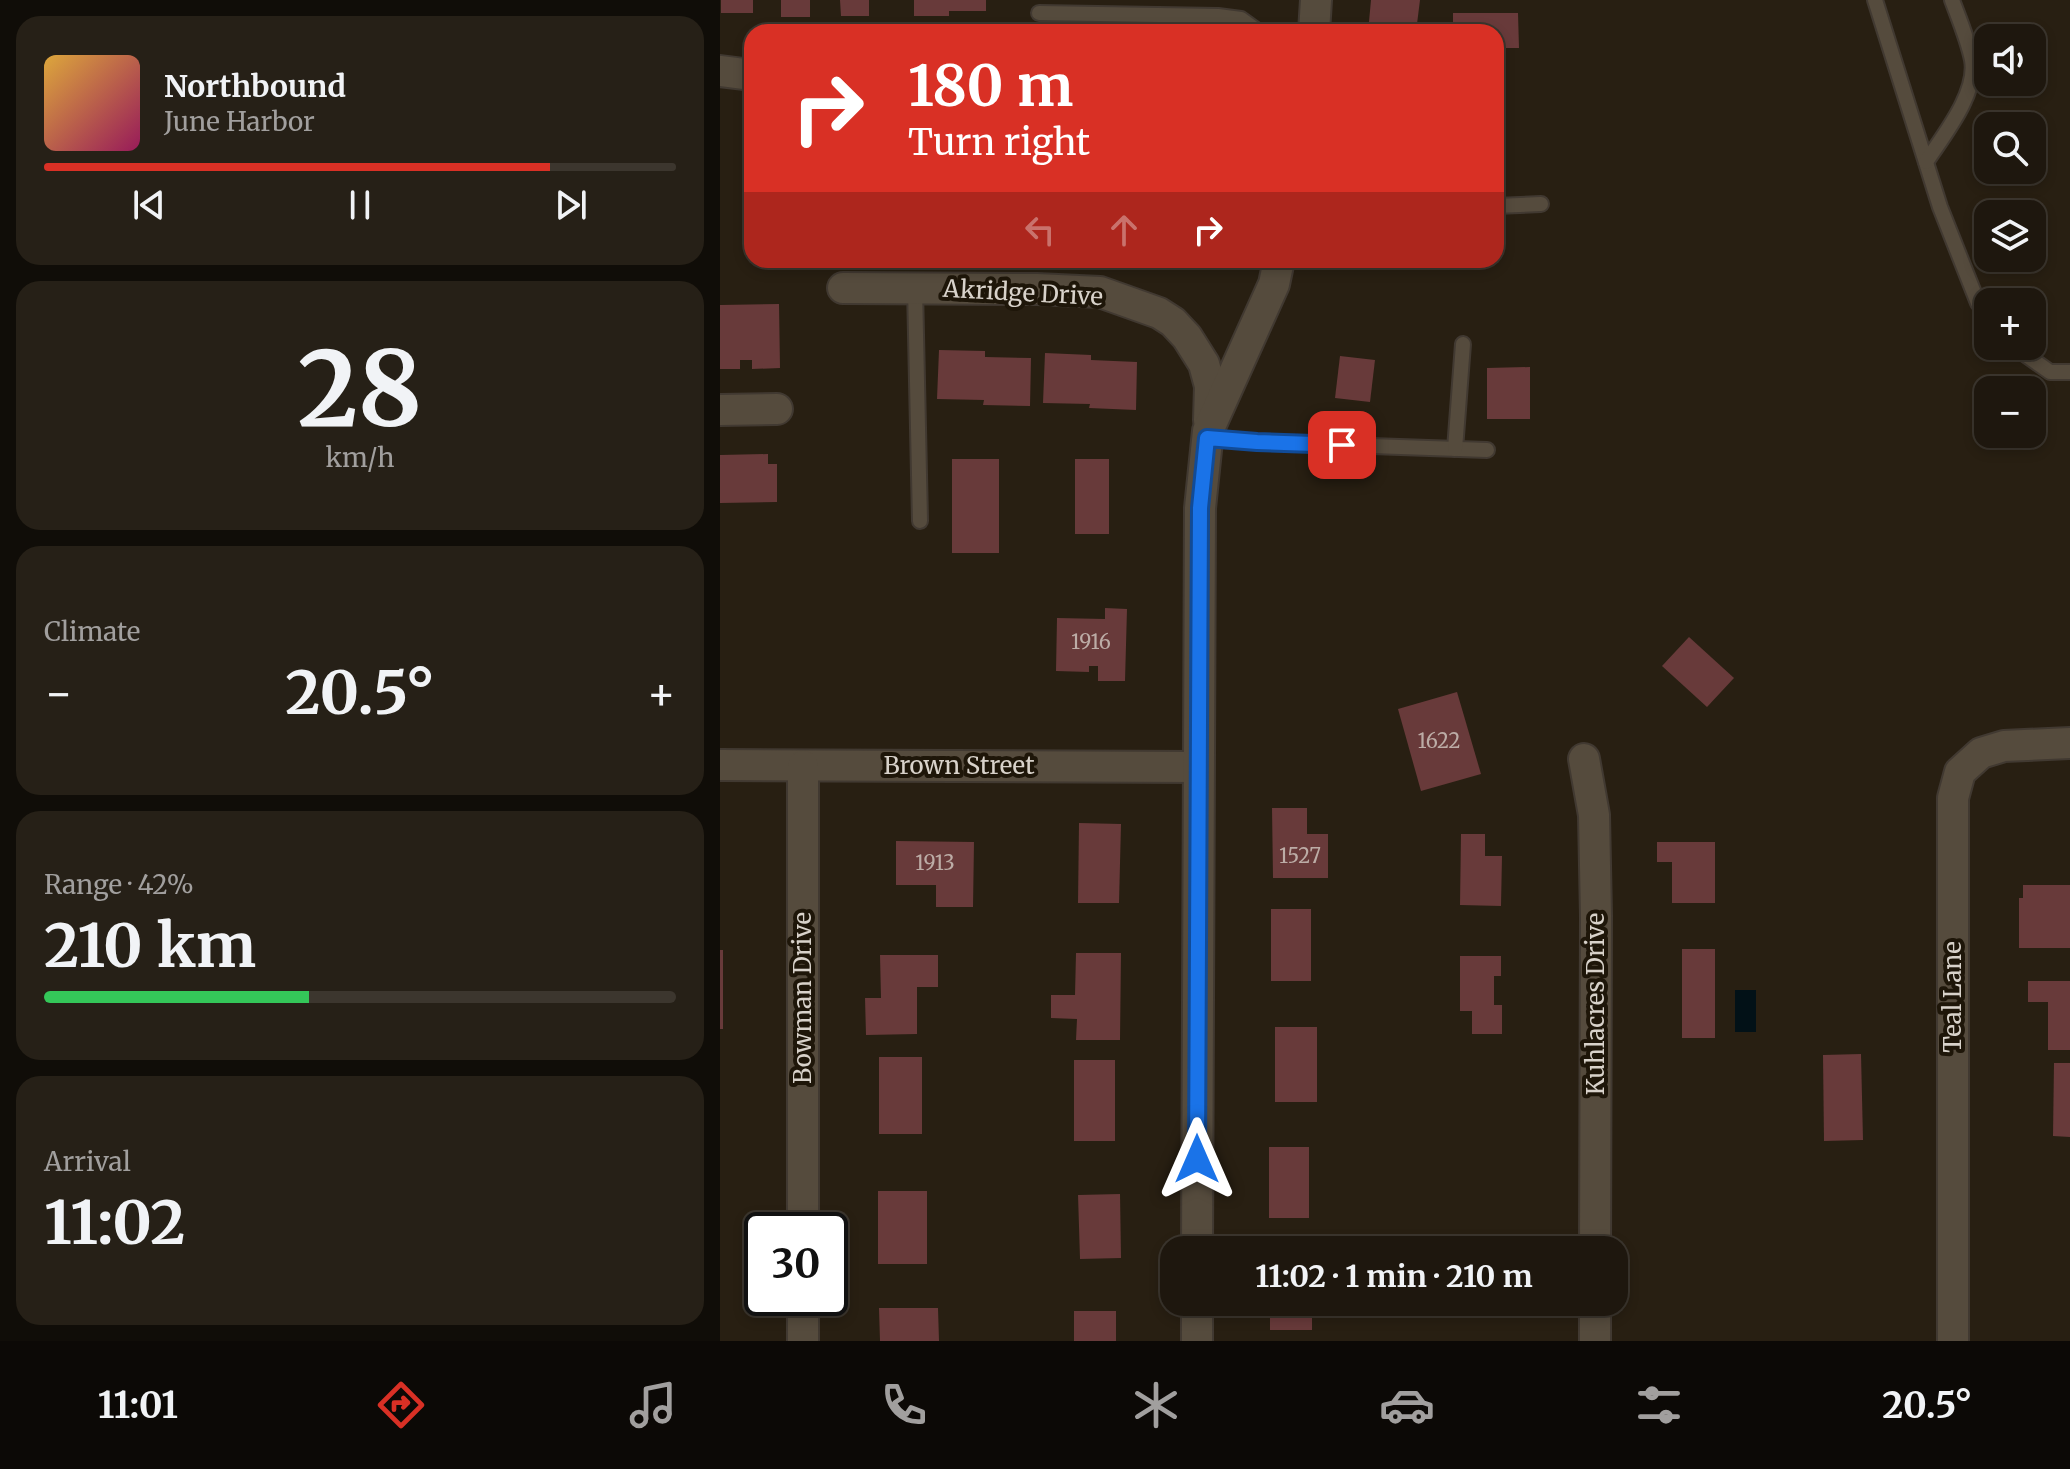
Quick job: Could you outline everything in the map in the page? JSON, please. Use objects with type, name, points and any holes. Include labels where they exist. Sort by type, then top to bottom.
[{"type":"street","points":[[1314,24],[1316,0]]},
{"type":"street","points":[[720,71],[744,74]]},
{"type":"street","points":[[1208,434],[1274,284],[1277,268]]},
{"type":"street","name":"Akridge Drive","points":[[843,288],[1100,292],[1159,313],[1173,322],[1204,364],[1210,386],[1200,508],[1197,1236]]},
{"type":"street","points":[[720,410],[777,409]]},
{"type":"street","name":"Teal Lane","points":[[1953,1341],[1953,798],[1960,772],[1981,753],[2004,746],[2070,743]]},
{"type":"street","name":"Kuhlacres Drive","points":[[1584,759],[1595,830],[1595,1236]]},
{"type":"street","name":"Brown Street","points":[[720,765],[1197,767]]},
{"type":"street","name":"Bowman Drive","points":[[803,766],[803,1212]]},
{"type":"street","points":[[803,1316],[803,1341]]},
{"type":"street","points":[[1197,1316],[1197,1341]]},
{"type":"street","points":[[1595,1316],[1595,1341]]},
{"type":"lane","points":[[1875,0],[1940,207],[1974,293]]},
{"type":"lane","points":[[1926,162],[1953,121],[1968,91],[1972,73],[1972,61],[1952,0]]},
{"type":"lane","points":[[1039,13],[1218,16],[1241,19],[1248,24]]},
{"type":"lane","points":[[1504,206],[1541,204]]},
{"type":"lane","points":[[915,288],[920,521]]},
{"type":"lane","points":[[1455,449],[1463,344]]},
{"type":"lane","points":[[2033,360],[2050,372],[2070,372]]},
{"type":"lane","points":[[1208,434],[1257,442],[1487,450]]},
{"type":"shaded area","points":[[1735,990],[1756,990],[1756,1032],[1735,1032]]},
{"type":"building","points":[[721,0],[753,0],[753,13],[721,13]]},
{"type":"building","points":[[781,0],[810,0],[810,17],[781,17]]},
{"type":"building","points":[[840,0],[869,0],[869,16],[841,16]]},
{"type":"building","points":[[914,0],[986,0],[986,11],[949,11],[949,16],[914,16]]},
{"type":"building","points":[[1371,0],[1420,0],[1417,24],[1369,24]]},
{"type":"building","points":[[1453,13],[1518,13],[1519,48],[1504,48],[1504,24],[1453,24]]},
{"type":"building","points":[[779,304],[780,368],[752,369],[752,360],[740,360],[740,369],[720,369],[720,305]]},
{"type":"building","points":[[939,350],[985,351],[985,357],[1031,358],[1030,406],[983,405],[984,400],[937,399]]},
{"type":"building","points":[[1045,353],[1091,355],[1091,360],[1137,362],[1136,410],[1089,408],[1090,404],[1043,403]]},
{"type":"building","points":[[1340,356],[1375,360],[1370,402],[1335,398]]},
{"type":"building","points":[[1530,367],[1530,419],[1487,419],[1487,368]]},
{"type":"building","points":[[768,454],[768,464],[777,464],[777,502],[720,503],[720,455]]},
{"type":"building","points":[[952,459],[999,459],[999,553],[952,553]]},
{"type":"building","points":[[1075,459],[1109,459],[1109,534],[1075,534]]},
{"type":"building","points":[[1105,608],[1127,609],[1125,681],[1098,681],[1098,666],[1089,666],[1089,672],[1056,671],[1057,618],[1105,619]]},
{"type":"building","points":[[1689,637],[1734,678],[1707,707],[1662,666]]},
{"type":"building","points":[[1457,692],[1481,774],[1421,791],[1398,709]]},
{"type":"building","points":[[1272,808],[1307,808],[1307,834],[1328,834],[1328,878],[1273,878]]},
{"type":"building","points":[[1079,823],[1121,824],[1119,903],[1078,903]]},
{"type":"building","points":[[1461,834],[1485,834],[1485,856],[1502,856],[1501,906],[1460,905]]},
{"type":"building","points":[[896,841],[974,842],[973,907],[936,907],[936,885],[896,885]]},
{"type":"building","points":[[1657,842],[1715,842],[1715,903],[1672,903],[1672,862],[1657,862]]},
{"type":"building","points":[[2023,885],[2070,885],[2070,948],[2019,948],[2019,898],[2023,898]]},
{"type":"building","points":[[1271,909],[1311,909],[1311,981],[1271,981]]},
{"type":"building","points":[[1682,949],[1715,949],[1715,1038],[1682,1038]]},
{"type":"building","points":[[720,950],[723,950],[723,1029],[720,1029]]},
{"type":"building","points":[[1076,953],[1121,953],[1120,1040],[1076,1040],[1077,1019],[1051,1018],[1051,995],[1075,995]]},
{"type":"building","points":[[880,955],[938,955],[938,987],[917,987],[917,1034],[866,1035],[865,998],[881,998]]},
{"type":"building","points":[[1460,956],[1501,956],[1501,976],[1494,976],[1494,1005],[1502,1005],[1502,1034],[1472,1034],[1472,1011],[1460,1011]]},
{"type":"building","points":[[2028,981],[2070,981],[2070,1050],[2048,1050],[2048,1002],[2028,1002]]},
{"type":"building","points":[[1275,1027],[1317,1027],[1317,1102],[1275,1102]]},
{"type":"building","points":[[1861,1054],[1863,1140],[1824,1141],[1823,1055]]},
{"type":"building","points":[[879,1057],[922,1057],[922,1134],[879,1134]]},
{"type":"building","points":[[1074,1060],[1115,1060],[1115,1141],[1074,1141]]},
{"type":"building","points":[[2054,1063],[2070,1063],[2070,1137],[2053,1136]]},
{"type":"building","points":[[1269,1147],[1309,1147],[1309,1218],[1269,1218]]},
{"type":"building","points":[[878,1191],[927,1191],[927,1264],[878,1264]]},
{"type":"building","points":[[1120,1194],[1121,1258],[1080,1259],[1078,1195]]},
{"type":"building","points":[[879,1308],[938,1308],[939,1341],[880,1341]]},
{"type":"building","points":[[1074,1311],[1116,1311],[1116,1341],[1074,1341]]},
{"type":"building","points":[[1270,1316],[1312,1316],[1312,1330],[1270,1330]]},
{"type":"route","points":[[1197,1159],[1200,508],[1207,438],[1342,445]]}]
